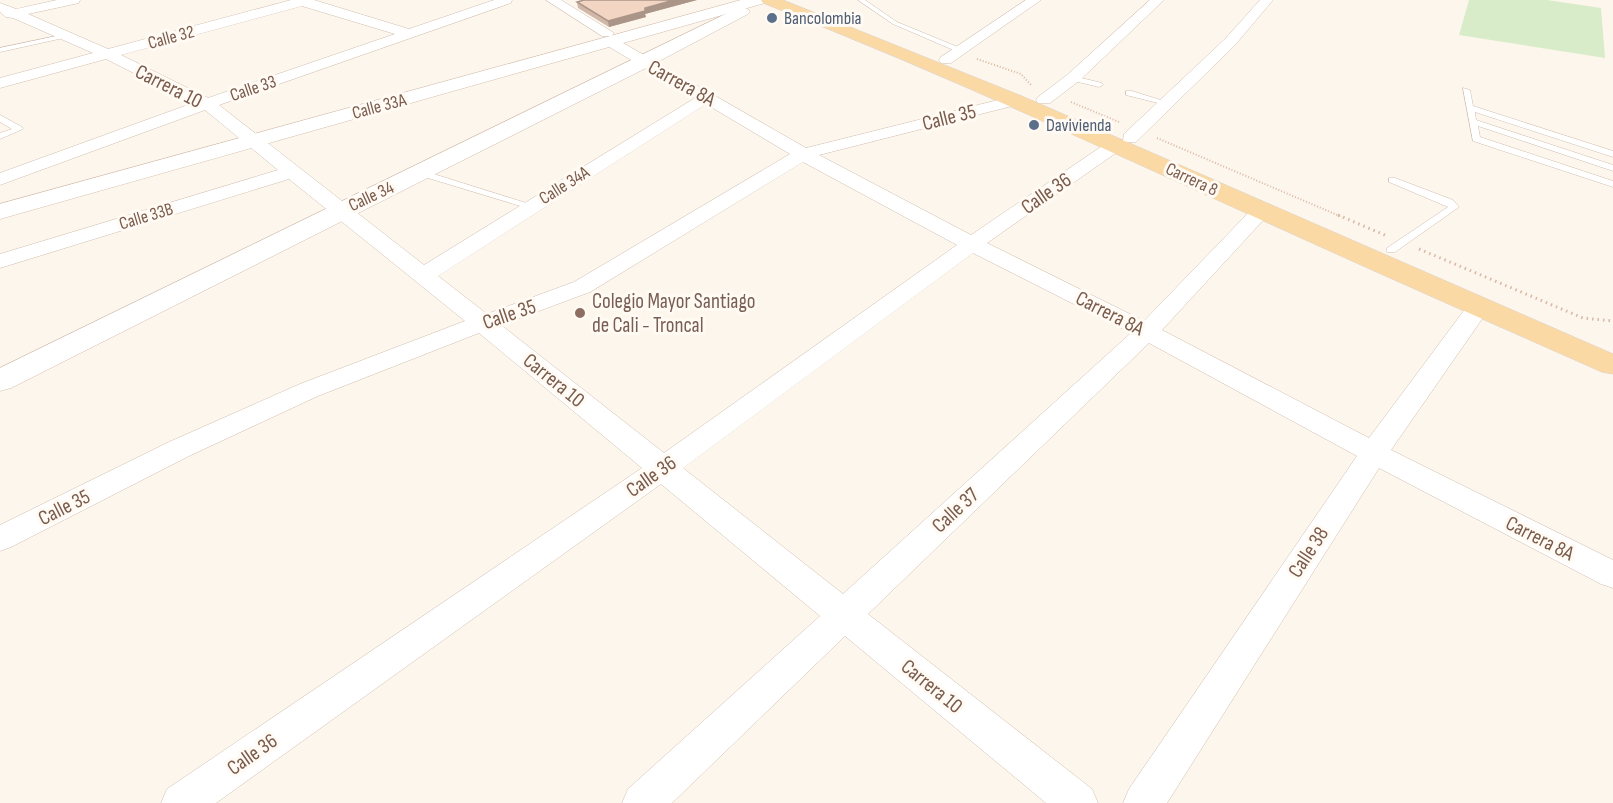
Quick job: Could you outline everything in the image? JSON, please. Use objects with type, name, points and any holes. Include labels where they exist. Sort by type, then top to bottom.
[{"type":"main road","name":"Carrera 8","points":[[769,0],[799,6],[954,55],[1049,97],[1128,137],[1262,211],[1613,365]]},
{"type":"main road","name":"Calle 33A","points":[[0,200],[248,137],[744,3]]},
{"type":"main road","name":"Calle 33A","points":[[609,38],[659,29],[744,3]]},
{"type":"main road","points":[[659,29],[671,22],[744,3],[773,10],[799,6]]},
{"type":"main road","name":"Calle 34","points":[[0,360],[480,137],[639,59],[744,3]]},
{"type":"main road","name":"Carrera 8","points":[[799,6],[1018,100],[1128,137],[1397,246],[1613,345]]},
{"type":"main road","name":"Calle 33A","points":[[0,212],[248,137]]},
{"type":"main road","name":"Calle 34","points":[[0,381],[334,206],[421,172],[480,137]]},
{"type":"street","points":[[8,15],[74,0]]},
{"type":"street","name":"Calle 33","points":[[0,179],[506,0]]},
{"type":"street","name":"Carrera 8A","points":[[552,0],[639,59],[803,154],[972,244],[1147,332],[1374,453],[1613,575]]},
{"type":"street","points":[[954,55],[1035,0]]},
{"type":"street","points":[[1049,97],[1158,0]]},
{"type":"street","name":"Calle 36","points":[[182,803],[663,468],[972,244],[1128,137],[1230,42],[1267,0]]},
{"type":"street","points":[[302,1],[411,34]]},
{"type":"street","name":"Calle 32","points":[[0,83],[302,1]]},
{"type":"street","name":"Carrera 10","points":[[0,7],[8,15],[107,54],[207,104],[483,323],[1077,803]]},
{"type":"street","name":"Calle 34A","points":[[423,275],[707,97]]},
{"type":"street","name":"Calle 35","points":[[0,539],[179,449],[309,390],[483,323],[530,308],[599,278],[803,154],[1018,100]]},
{"type":"street","name":"Calle 33B","points":[[0,261],[291,172]]},
{"type":"street","name":"Calle 37","points":[[643,803],[1147,332],[1262,211]]},
{"type":"street","name":"Calle 38","points":[[1144,803],[1374,453],[1479,306]]},
{"type":"lane","points":[[861,0],[895,23],[954,55]]},
{"type":"lane","points":[[0,50],[66,36]]},
{"type":"lane","points":[[1073,78],[1098,85]]},
{"type":"lane","points":[[1466,90],[1476,139],[1613,184]]},
{"type":"lane","points":[[1129,93],[1166,103]]},
{"type":"lane","points":[[1470,108],[1613,154]]},
{"type":"lane","points":[[0,118],[19,129],[0,136]]},
{"type":"lane","points":[[1472,121],[1613,168]]},
{"type":"lane","points":[[421,172],[531,206]]},
{"type":"lane","points":[[1392,180],[1449,202],[1454,207],[1397,246]]},
{"type":"path","points":[[1049,97],[1128,137],[1397,246],[1583,318],[1613,321]]},
{"type":"green space","points":[[1469,0],[1547,0],[1601,8],[1605,58],[1459,35]]},
{"type":"building","points":[[584,0],[674,0],[608,21],[577,2]]},
{"type":"place","name":"Bancolombia","points":[[772,18]]},
{"type":"place","name":"Davivienda","points":[[1034,125]]},
{"type":"place","name":"Colegio Mayor Santiago de Cali - Troncal","points":[[580,313]]}]
